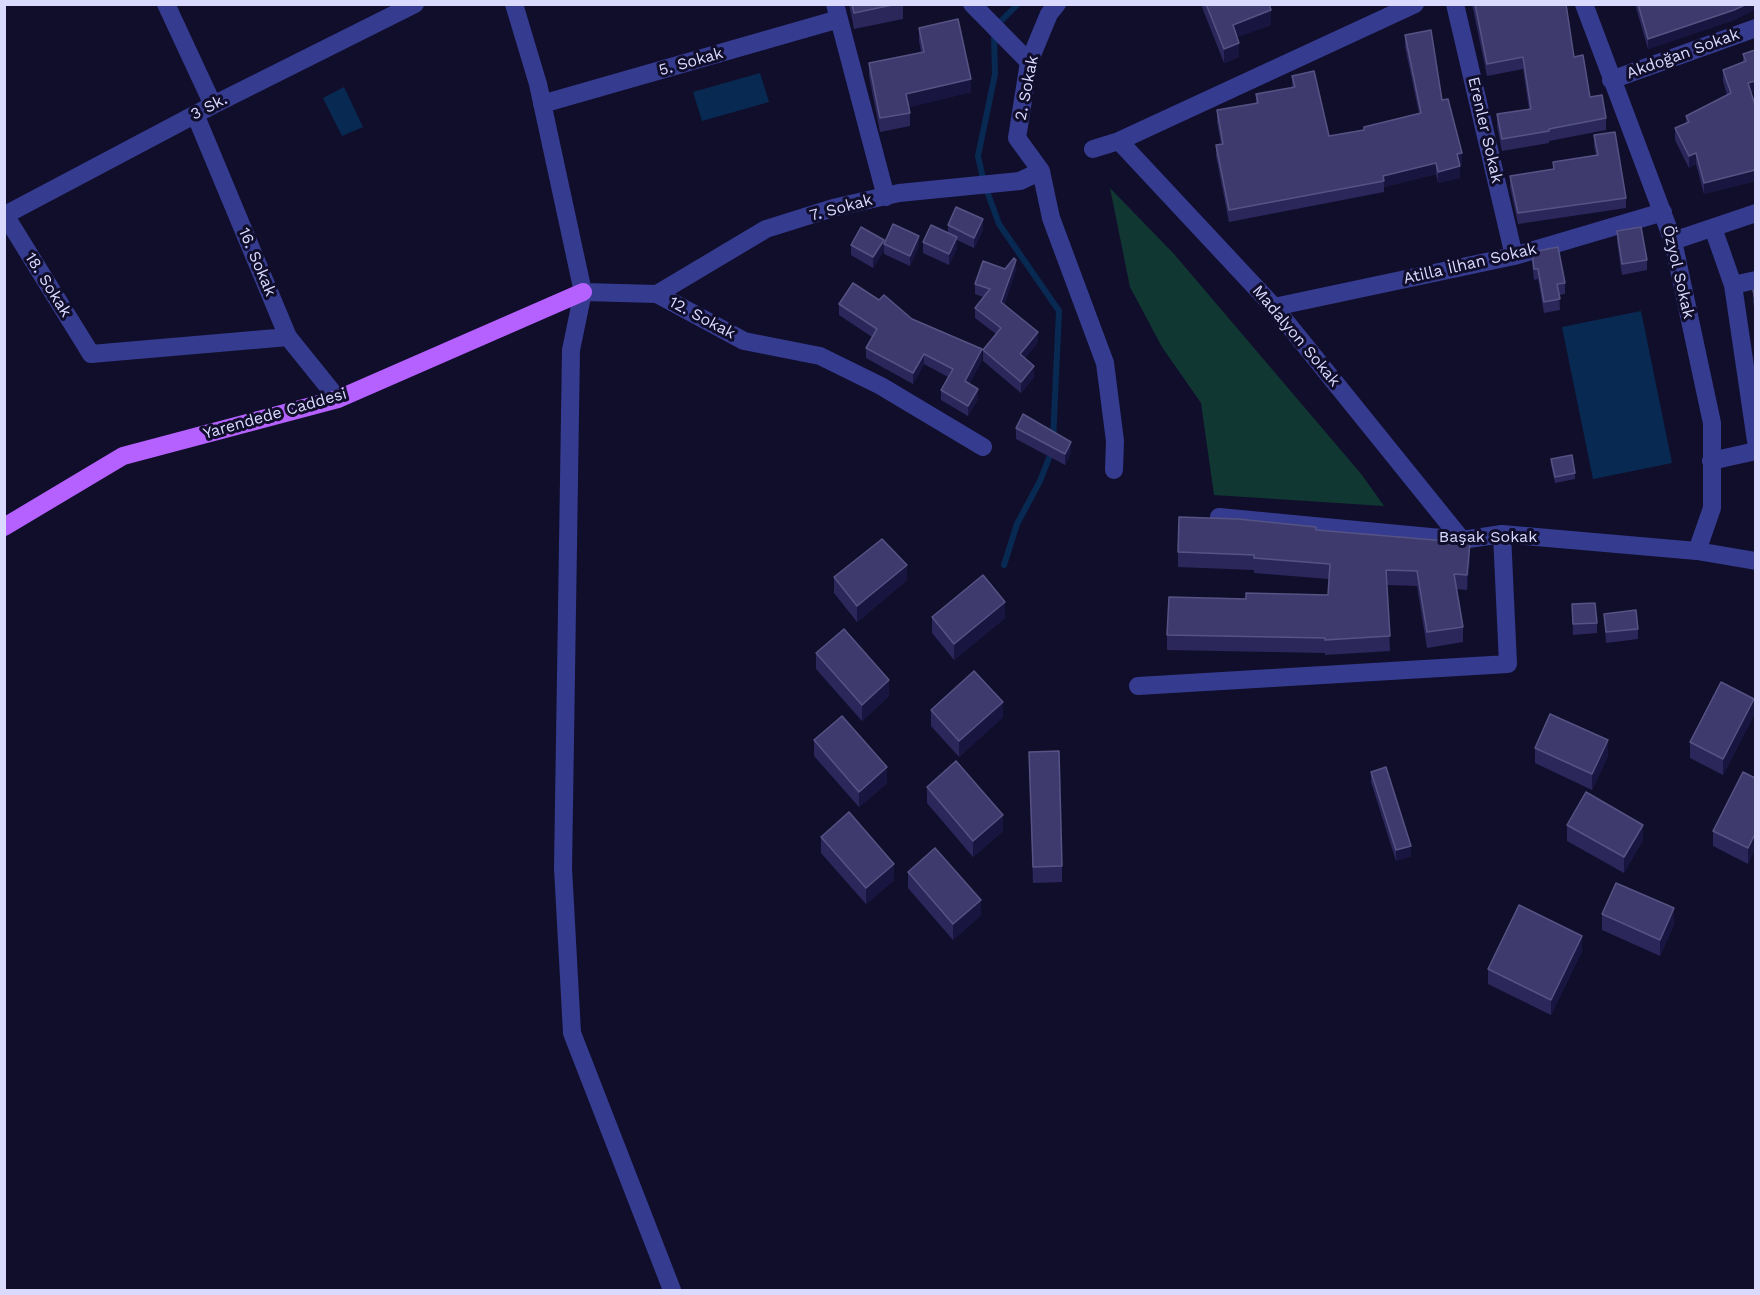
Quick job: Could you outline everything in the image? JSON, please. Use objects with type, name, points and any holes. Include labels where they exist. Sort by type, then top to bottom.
[{"type":"main road","name":"Yarendede Caddesi","points":[[4,527],[123,456],[338,399],[583,292]]},
{"type":"street","points":[[166,4],[213,105]]},
{"type":"street","name":"3 Sk.","points":[[4,215],[213,105],[384,11],[415,4]]},
{"type":"street","points":[[514,4],[542,104],[583,292],[571,350],[563,868],[572,1033],[672,1290]]},
{"type":"street","points":[[972,4],[1029,62]]},
{"type":"street","name":"2. Sokak","points":[[1041,171],[1017,138],[1029,62],[1049,14],[1057,4]]},
{"type":"street","name":"Erenler Sokak","points":[[1455,4],[1514,256]]},
{"type":"street","name":"Özyol Sokak","points":[[1584,4],[1673,241],[1712,423],[1712,508],[1697,551]]},
{"type":"street","points":[[1093,148],[1119,141],[1406,6]]},
{"type":"street","points":[[837,12],[886,196]]},
{"type":"street","name":"5. Sokak","points":[[542,104],[837,12]]},
{"type":"street","name":"Akdoğan Sokak","points":[[1611,80],[1755,28]]},
{"type":"street","name":"16. Sokak","points":[[195,114],[288,337],[338,399]]},
{"type":"street","name":"Madalyon Sokak","points":[[1119,141],[1274,307],[1462,540]]},
{"type":"street","points":[[1041,171],[1051,218],[1104,363],[1115,441],[1114,470]]},
{"type":"street","name":"7. Sokak","points":[[657,294],[766,230],[833,208],[886,196],[1020,180],[1041,171]]},
{"type":"street","name":"Atilla İlhan Sokak","points":[[1274,307],[1514,256],[1663,212]]},
{"type":"street","points":[[1673,241],[1755,213]]},
{"type":"street","name":"18. Sokak","points":[[4,215],[91,354],[288,337]]},
{"type":"street","points":[[1713,228],[1733,285],[1755,441]]},
{"type":"street","points":[[1733,285],[1755,280]]},
{"type":"street","name":"12. Sokak","points":[[583,292],[657,294],[744,341],[820,356],[881,386],[983,447]]},
{"type":"street","points":[[1711,461],[1755,451]]},
{"type":"street","name":"Başak Sokak","points":[[1219,517],[1462,540],[1502,534],[1697,551],[1754,565]]},
{"type":"street","points":[[1138,686],[1508,664],[1502,534]]},
{"type":"green space","points":[[1110,188],[1174,254],[1362,475],[1384,506],[1214,495],[1201,403],[1162,347],[1130,287]]},
{"type":"water","points":[[760,73],[769,102],[702,121],[693,92]]},
{"type":"water","points":[[344,87],[363,127],[342,136],[323,98]]},
{"type":"water","points":[[1641,311],[1672,463],[1593,479],[1562,327]]},
{"type":"building","points":[[852,4],[897,4],[854,13]]},
{"type":"building","points":[[1206,4],[1269,4],[1271,10],[1233,25],[1239,43],[1224,49]]},
{"type":"building","points":[[1475,4],[1566,4],[1574,57],[1583,55],[1590,97],[1602,95],[1606,118],[1502,139],[1497,114],[1531,109],[1523,57],[1487,64]]},
{"type":"building","points":[[1638,4],[1747,4],[1648,39]]},
{"type":"building","points":[[958,19],[971,79],[906,94],[910,113],[880,118],[869,63],[924,52],[919,28]]},
{"type":"building","points":[[1431,30],[1442,100],[1448,99],[1462,153],[1457,154],[1460,166],[1438,172],[1436,163],[1383,176],[1384,181],[1229,210],[1216,145],[1223,144],[1217,110],[1258,103],[1256,94],[1295,87],[1292,76],[1314,71],[1329,136],[1364,130],[1364,127],[1421,113],[1405,35]]},
{"type":"building","points":[[1755,50],[1755,81],[1748,83],[1755,105],[1755,170],[1704,183],[1696,153],[1689,156],[1675,128],[1689,122],[1686,116],[1731,93],[1723,70],[1746,61],[1743,54]]},
{"type":"building","points":[[1615,132],[1626,198],[1518,213],[1510,176],[1554,169],[1553,162],[1598,155],[1594,135]]},
{"type":"building","points":[[956,207],[983,219],[974,238],[948,225]]},
{"type":"building","points":[[893,224],[919,236],[910,256],[884,244]]},
{"type":"building","points":[[931,225],[957,237],[949,254],[923,242]]},
{"type":"building","points":[[861,227],[884,240],[873,257],[851,245]]},
{"type":"building","points":[[1641,227],[1647,260],[1622,264],[1617,231]]},
{"type":"building","points":[[1558,247],[1565,283],[1557,284],[1560,299],[1544,302],[1538,269],[1534,269],[1532,252]]},
{"type":"building","points":[[1014,258],[1016,260],[1001,302],[1038,332],[1020,354],[1034,366],[1021,382],[983,350],[1001,328],[975,308],[990,289],[975,284],[983,261],[1005,269]]},
{"type":"building","points":[[853,283],[879,300],[884,295],[912,319],[982,349],[965,381],[978,389],[968,406],[941,390],[953,369],[924,354],[913,373],[866,348],[877,329],[839,304]]},
{"type":"building","points":[[1023,414],[1071,442],[1065,454],[1016,428]]},
{"type":"building","points":[[1572,455],[1575,473],[1555,477],[1551,459]]},
{"type":"building","points":[[1179,517],[1238,519],[1316,527],[1316,530],[1470,543],[1467,575],[1454,574],[1463,627],[1427,632],[1417,571],[1386,570],[1390,636],[1325,640],[1325,638],[1167,635],[1169,597],[1246,599],[1246,593],[1328,595],[1330,564],[1254,558],[1254,555],[1178,552]]},
{"type":"building","points":[[882,539],[907,565],[857,606],[834,577]]},
{"type":"building","points":[[983,575],[1005,602],[954,644],[932,617]]},
{"type":"building","points":[[1595,603],[1597,623],[1573,624],[1572,604]]},
{"type":"building","points":[[1636,610],[1638,629],[1606,632],[1604,614]]},
{"type":"building","points":[[844,629],[889,680],[862,705],[816,653]]},
{"type":"building","points":[[974,671],[1003,702],[959,741],[931,710]]},
{"type":"building","points":[[1721,682],[1754,699],[1723,759],[1690,742]]},
{"type":"building","points":[[1550,714],[1608,740],[1592,774],[1535,748]]},
{"type":"building","points":[[842,716],[887,767],[859,792],[814,740]]},
{"type":"building","points":[[1059,751],[1062,866],[1033,867],[1029,752]]},
{"type":"building","points":[[956,761],[1003,815],[973,841],[927,787]]},
{"type":"building","points":[[1386,767],[1411,846],[1396,850],[1371,772]]},
{"type":"building","points":[[1743,772],[1755,778],[1755,834],[1748,848],[1713,831]]},
{"type":"building","points":[[1586,792],[1643,825],[1624,857],[1567,825]]},
{"type":"building","points":[[849,812],[894,864],[866,888],[821,837]]},
{"type":"building","points":[[935,848],[981,900],[953,924],[908,872]]},
{"type":"building","points":[[1616,883],[1674,908],[1660,940],[1602,914]]},
{"type":"building","points":[[1519,905],[1582,936],[1551,1000],[1488,969]]},
{"type":"waterway","points":[[997,25],[1018,4]]},
{"type":"waterway","points":[[994,33],[995,74],[978,156],[984,183],[999,224],[1059,311],[1053,440]]},
{"type":"waterway","points":[[1004,565],[1017,524],[1040,481],[1052,450]]}]
